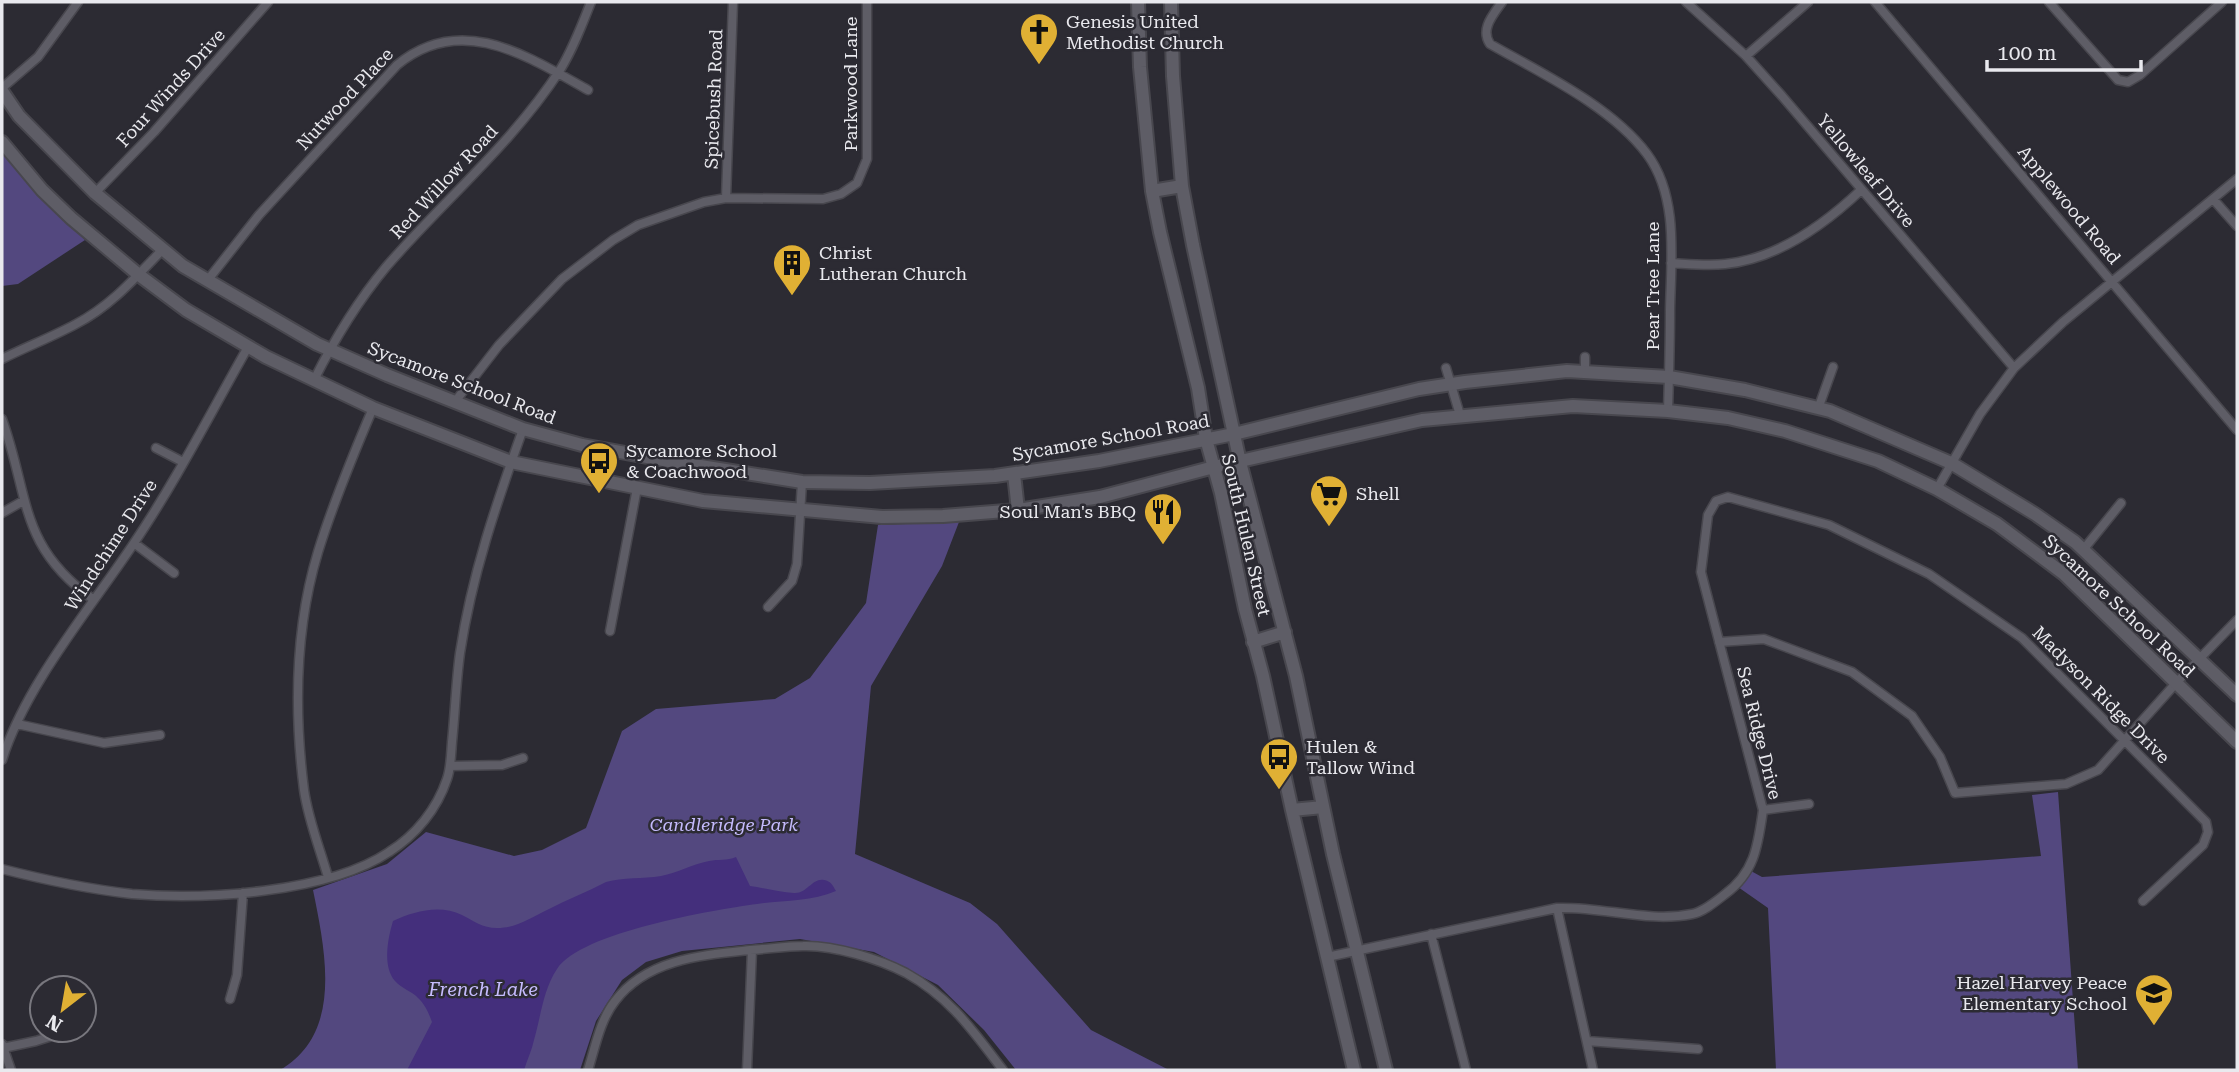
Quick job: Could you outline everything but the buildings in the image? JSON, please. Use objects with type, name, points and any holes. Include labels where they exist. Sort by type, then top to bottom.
[{"type":"main road","name":"South Hulen Street","points":[[1138,2],[1138,35],[1152,191],[1198,388],[1206,439],[1354,1070]]},
{"type":"main road","name":"South Hulen Street","points":[[1171,2],[1172,76],[1182,186],[1240,462],[1285,632],[1323,807],[1386,1070]]},
{"type":"main road","name":"Sycamore School Road","points":[[2,89],[19,116],[95,193],[163,250],[207,281],[329,350],[523,429],[582,445],[802,481],[870,483],[1014,474],[1099,461],[1234,434],[1419,389],[1452,384],[1567,371],[1669,377],[1745,390],[1830,411],[1951,463],[2035,514],[2083,550],[2237,695]]},
{"type":"main road","name":"Sycamore School Road","points":[[2,142],[42,190],[139,275],[186,310],[248,347],[373,408],[511,462],[703,501],[882,517],[1018,510],[1100,497],[1370,430],[1460,415],[1573,406],[1668,411],[1728,418],[1808,438],[1878,461],[1937,489],[1997,524],[2064,574],[2237,742]]},
{"type":"main road","points":[[1152,191],[1182,186]]},
{"type":"main road","points":[[1014,474],[1018,510]]},
{"type":"main road","points":[[1253,642],[1285,632]]},
{"type":"main road","points":[[1292,810],[1323,807]]},
{"type":"street","points":[[2,89],[38,57],[78,2]]},
{"type":"street","name":"Four Winds Drive","points":[[95,193],[154,132],[268,2]]},
{"type":"street","name":"Red Willow Road","points":[[314,380],[351,315],[385,269],[509,137],[558,73],[591,2]]},
{"type":"street","name":"Spicebush Road","points":[[726,198],[733,2]]},
{"type":"street","name":"Parkwood Lane","points":[[454,403],[499,345],[562,279],[613,240],[638,225],[676,210],[726,198],[823,199],[841,194],[857,183],[867,159],[867,2]]},
{"type":"street","name":"Pear Tree Lane","points":[[1502,2],[1485,31],[1485,37],[1490,44],[1588,100],[1636,141],[1657,171],[1664,190],[1672,246],[1668,411]]},
{"type":"street","name":"Yellowleaf Drive","points":[[1686,2],[1746,55],[2014,368]]},
{"type":"street","points":[[1746,55],[1808,2]]},
{"type":"street","name":"Applewood Road","points":[[1875,2],[2237,430]]},
{"type":"street","points":[[2049,2],[2118,79],[2127,82],[2140,75],[2222,2]]},
{"type":"street","name":"Nutwood Place","points":[[207,281],[259,215],[408,55],[428,45],[462,39],[516,51],[588,90]]},
{"type":"street","points":[[1937,489],[1980,414],[2014,368],[2063,322],[2237,179]]},
{"type":"street","points":[[1671,263],[1725,264],[1749,260],[1771,252],[1807,233],[1841,209],[1861,190]]},
{"type":"street","points":[[2213,199],[2237,226]]},
{"type":"street","points":[[2,359],[77,324],[117,296],[163,250]]},
{"type":"street","name":"Windchime Drive","points":[[2,760],[17,724],[55,656],[134,543],[248,347]]},
{"type":"street","points":[[1585,372],[1586,356]]},
{"type":"street","points":[[1818,409],[1833,367]]},
{"type":"street","points":[[1446,368],[1460,415]]},
{"type":"street","points":[[328,877],[304,792],[298,697],[299,657],[317,553],[342,481],[373,408]]},
{"type":"street","points":[[2,419],[31,525],[45,552],[77,588],[94,600]]},
{"type":"street","points":[[2,869],[49,881],[133,894],[195,896],[243,893],[294,886],[363,865],[389,853],[413,834],[424,823],[439,798],[450,766],[460,657],[470,593],[523,429]]},
{"type":"street","points":[[156,448],[183,462]]},
{"type":"street","points":[[768,607],[792,581],[797,564],[802,481]]},
{"type":"street","points":[[610,631],[637,488]]},
{"type":"street","name":"Madyson Ridge Drive","points":[[1716,501],[1727,497],[1829,526],[1928,574],[2022,638],[2206,822],[2207,838],[2203,845],[2143,901]]},
{"type":"street","points":[[2,513],[23,501]]},
{"type":"street","name":"Sea Ridge Drive","points":[[1327,957],[1558,908],[1580,906],[1654,916],[1693,914],[1713,904],[1740,881],[1758,850],[1763,810],[1701,572],[1708,515],[1716,501]]},
{"type":"street","points":[[2083,550],[2121,503]]},
{"type":"street","points":[[134,543],[174,573]]},
{"type":"street","points":[[1719,642],[1764,639],[1852,672],[1912,716],[1940,757],[1955,793],[2066,785],[2098,770],[2237,620]]},
{"type":"street","points":[[17,724],[104,743],[160,735]]},
{"type":"street","points":[[450,766],[502,765],[523,758]]},
{"type":"street","points":[[1763,810],[1809,804]]},
{"type":"street","points":[[230,999],[237,975],[243,893]]},
{"type":"street","points":[[1558,908],[1593,1070]]},
{"type":"street","points":[[1431,934],[1466,1070]]},
{"type":"street","points":[[588,1070],[606,1014],[615,1000],[645,974],[681,959],[805,945],[848,953],[904,972],[944,999],[1003,1070]]},
{"type":"street","points":[[747,1070],[752,950]]},
{"type":"street","points":[[1587,1041],[1698,1049]]},
{"type":"street","points":[[10,1070],[2,1046],[28,1042]]},
{"type":"green space","points":[[2,151],[85,240],[18,284],[2,286]]},
{"type":"green space","name":"Candleridge Park","points":[[959,522],[942,566],[871,686],[855,854],[970,903],[997,924],[1091,1030],[1169,1070],[1016,1070],[984,1030],[938,985],[874,952],[800,939],[682,951],[646,962],[622,980],[596,1021],[580,1070],[280,1070],[300,1054],[314,1035],[322,1013],[325,964],[313,890],[387,864],[426,832],[514,856],[542,850],[586,828],[622,731],[656,709],[775,699],[810,678],[866,603],[878,525]]},
{"type":"green space","points":[[2058,792],[2078,1070],[1776,1070],[1768,908],[1738,887],[1751,871],[1762,877],[2041,856],[2032,795]]},
{"type":"water","name":"French Lake","points":[[736,857],[750,886],[799,893],[816,881],[824,880],[836,891],[807,899],[681,917],[619,934],[592,944],[571,956],[557,969],[548,986],[524,1070],[407,1070],[432,1022],[420,1000],[398,984],[391,975],[387,952],[393,921],[410,914],[436,909],[454,912],[487,927],[511,926],[606,882],[661,876],[703,862]]},
{"type":"place","name":"Genesis United Methodist Church","points":[[1039,66]]},
{"type":"place","name":"Christ Lutheran Church","points":[[792,297]]},
{"type":"place","name":"Sycamore School & Coachwood","points":[[599,495]]},
{"type":"place","name":"Shell","points":[[1329,528]]},
{"type":"place","name":"Soul Man's BBQ","points":[[1163,546]]},
{"type":"place","name":"Hulen & Tallow Wind","points":[[1279,791]]},
{"type":"place","name":"Hazel Harvey Peace Elementary School","points":[[2154,1027]]}]
